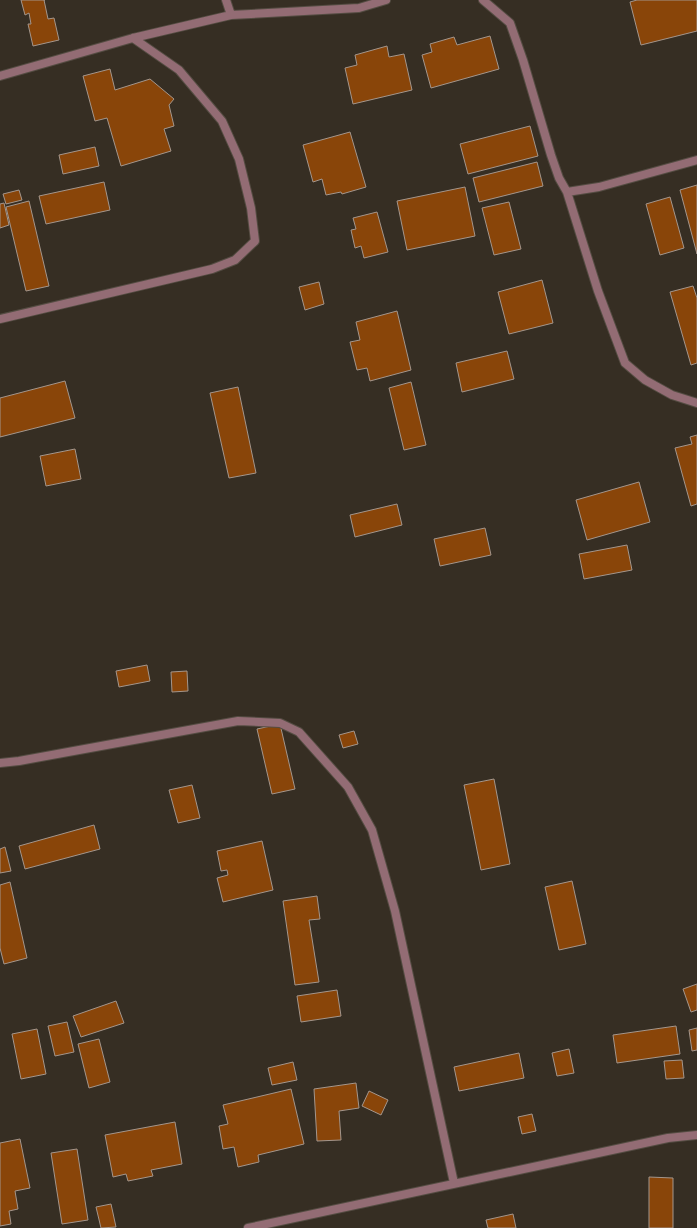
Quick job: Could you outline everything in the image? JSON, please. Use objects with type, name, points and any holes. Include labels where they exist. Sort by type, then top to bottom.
[{"type":"street","points":[[226,0],[231,15]]},
{"type":"street","points":[[0,76],[133,38],[231,15],[359,8],[386,0]]},
{"type":"street","points":[[483,0],[510,23],[523,60],[551,155],[559,178],[567,192],[598,291],[625,363],[645,380],[672,395],[697,403]]},
{"type":"street","points":[[0,319],[212,269],[235,260],[255,241],[251,208],[239,159],[222,121],[179,70],[133,38]]},
{"type":"street","points":[[567,192],[600,187],[697,160]]},
{"type":"street","points":[[0,763],[19,761],[238,721],[280,723],[299,732],[348,787],[372,830],[395,911],[454,1183]]},
{"type":"street","points":[[248,1228],[668,1138],[697,1136]]},
{"type":"building","points":[[21,0],[44,0],[48,19],[54,18],[59,40],[33,46],[28,24],[31,24],[29,13],[25,15]]},
{"type":"building","points":[[637,0],[697,0],[697,31],[641,45],[630,2]]},
{"type":"building","points":[[490,36],[499,69],[431,88],[422,55],[432,52],[430,44],[454,37],[457,45]]},
{"type":"building","points":[[387,46],[389,57],[404,54],[412,90],[353,104],[345,68],[357,65],[355,55]]},
{"type":"building","points":[[110,69],[115,90],[150,79],[174,99],[169,105],[174,126],[164,129],[171,151],[121,166],[107,118],[95,121],[83,76]]},
{"type":"building","points":[[530,126],[538,156],[468,174],[460,144]]},
{"type":"building","points":[[350,132],[366,187],[342,194],[341,192],[326,195],[322,179],[313,182],[303,145]]},
{"type":"building","points":[[95,147],[99,166],[63,174],[59,155]]},
{"type":"building","points":[[537,162],[543,186],[479,202],[473,178]]},
{"type":"building","points":[[104,182],[110,210],[46,224],[39,196]]},
{"type":"building","points":[[697,185],[697,254],[680,190]]},
{"type":"building","points":[[465,187],[475,236],[407,250],[397,201]]},
{"type":"building","points":[[19,190],[22,200],[6,204],[3,194]]},
{"type":"building","points":[[670,197],[684,248],[660,255],[646,204]]},
{"type":"building","points":[[29,201],[49,286],[26,291],[6,207]]},
{"type":"building","points":[[509,202],[521,249],[494,255],[482,208]]},
{"type":"building","points":[[4,203],[9,225],[0,228],[0,204]]},
{"type":"building","points":[[377,212],[388,252],[364,258],[361,246],[355,248],[351,230],[356,229],[353,218]]},
{"type":"building","points":[[542,280],[553,323],[509,334],[498,292]]},
{"type":"building","points":[[319,282],[324,304],[305,310],[299,287]]},
{"type":"building","points":[[693,286],[697,298],[697,363],[691,365],[670,292]]},
{"type":"building","points":[[397,311],[411,370],[370,381],[367,368],[357,370],[350,342],[360,340],[356,322]]},
{"type":"building","points":[[507,351],[514,379],[462,392],[456,363]]},
{"type":"building","points":[[65,381],[75,418],[0,437],[0,398]]},
{"type":"building","points":[[411,382],[426,445],[404,450],[389,388]]},
{"type":"building","points":[[238,387],[256,473],[229,478],[210,393]]},
{"type":"building","points":[[697,435],[697,504],[691,506],[675,448],[692,444],[690,437]]},
{"type":"building","points":[[75,449],[81,479],[46,486],[40,456]]},
{"type":"building","points":[[639,482],[650,522],[587,540],[576,500]]},
{"type":"building","points":[[397,504],[402,525],[355,537],[350,515]]},
{"type":"building","points":[[485,528],[491,555],[440,566],[434,539]]},
{"type":"building","points":[[627,545],[632,570],[584,579],[579,554]]},
{"type":"building","points":[[147,665],[150,681],[119,687],[116,671]]},
{"type":"building","points":[[187,671],[188,691],[172,692],[171,672]]},
{"type":"building","points":[[280,724],[295,789],[272,794],[257,729]]},
{"type":"building","points":[[354,731],[358,744],[343,748],[339,735]]},
{"type":"building","points":[[494,779],[510,864],[481,870],[464,785]]},
{"type":"building","points":[[192,785],[200,818],[178,823],[169,790]]},
{"type":"building","points":[[94,825],[100,849],[25,869],[19,846]]},
{"type":"building","points":[[262,841],[273,890],[223,902],[217,878],[228,875],[227,870],[221,871],[217,851]]},
{"type":"building","points":[[5,847],[11,871],[0,873],[0,849]]},
{"type":"building","points":[[572,881],[586,944],[559,950],[545,887]]},
{"type":"building","points":[[10,882],[27,958],[4,964],[0,948],[0,885]]},
{"type":"building","points":[[317,896],[320,919],[309,920],[319,982],[295,985],[283,901]]},
{"type":"building","points":[[697,984],[697,1010],[691,1012],[683,989]]},
{"type":"building","points":[[337,990],[341,1016],[301,1022],[297,996]]},
{"type":"building","points":[[116,1001],[124,1023],[81,1037],[73,1016]]},
{"type":"building","points":[[67,1022],[74,1052],[55,1056],[48,1026]]},
{"type":"building","points":[[676,1026],[680,1054],[617,1063],[613,1035]]},
{"type":"building","points":[[697,1028],[697,1050],[692,1051],[689,1030]]},
{"type":"building","points":[[37,1029],[46,1074],[21,1079],[12,1034]]},
{"type":"building","points":[[99,1039],[110,1082],[89,1088],[78,1044]]},
{"type":"building","points":[[569,1049],[574,1073],[557,1076],[552,1053]]},
{"type":"building","points":[[519,1053],[524,1078],[459,1091],[454,1067]]},
{"type":"building","points":[[682,1060],[684,1078],[666,1079],[664,1061]]},
{"type":"building","points":[[293,1062],[297,1080],[272,1085],[268,1068]]},
{"type":"building","points":[[356,1083],[359,1108],[339,1111],[341,1140],[317,1141],[314,1089]]},
{"type":"building","points":[[291,1089],[304,1144],[258,1155],[259,1162],[238,1167],[234,1147],[223,1149],[219,1126],[228,1124],[223,1105]]},
{"type":"building","points":[[369,1091],[388,1100],[381,1115],[362,1106]]},
{"type":"building","points":[[532,1114],[536,1131],[522,1134],[518,1117]]},
{"type":"building","points":[[175,1122],[182,1164],[151,1170],[153,1176],[128,1181],[126,1174],[113,1177],[105,1135]]},
{"type":"building","points":[[20,1139],[30,1188],[15,1191],[18,1209],[9,1211],[11,1224],[0,1226],[0,1143]]},
{"type":"building","points":[[77,1149],[88,1220],[62,1224],[51,1153]]},
{"type":"building","points":[[649,1177],[673,1178],[673,1228],[649,1228]]},
{"type":"building","points":[[111,1204],[116,1227],[101,1228],[96,1207]]},
{"type":"building","points":[[513,1214],[516,1228],[488,1228],[486,1220]]}]
